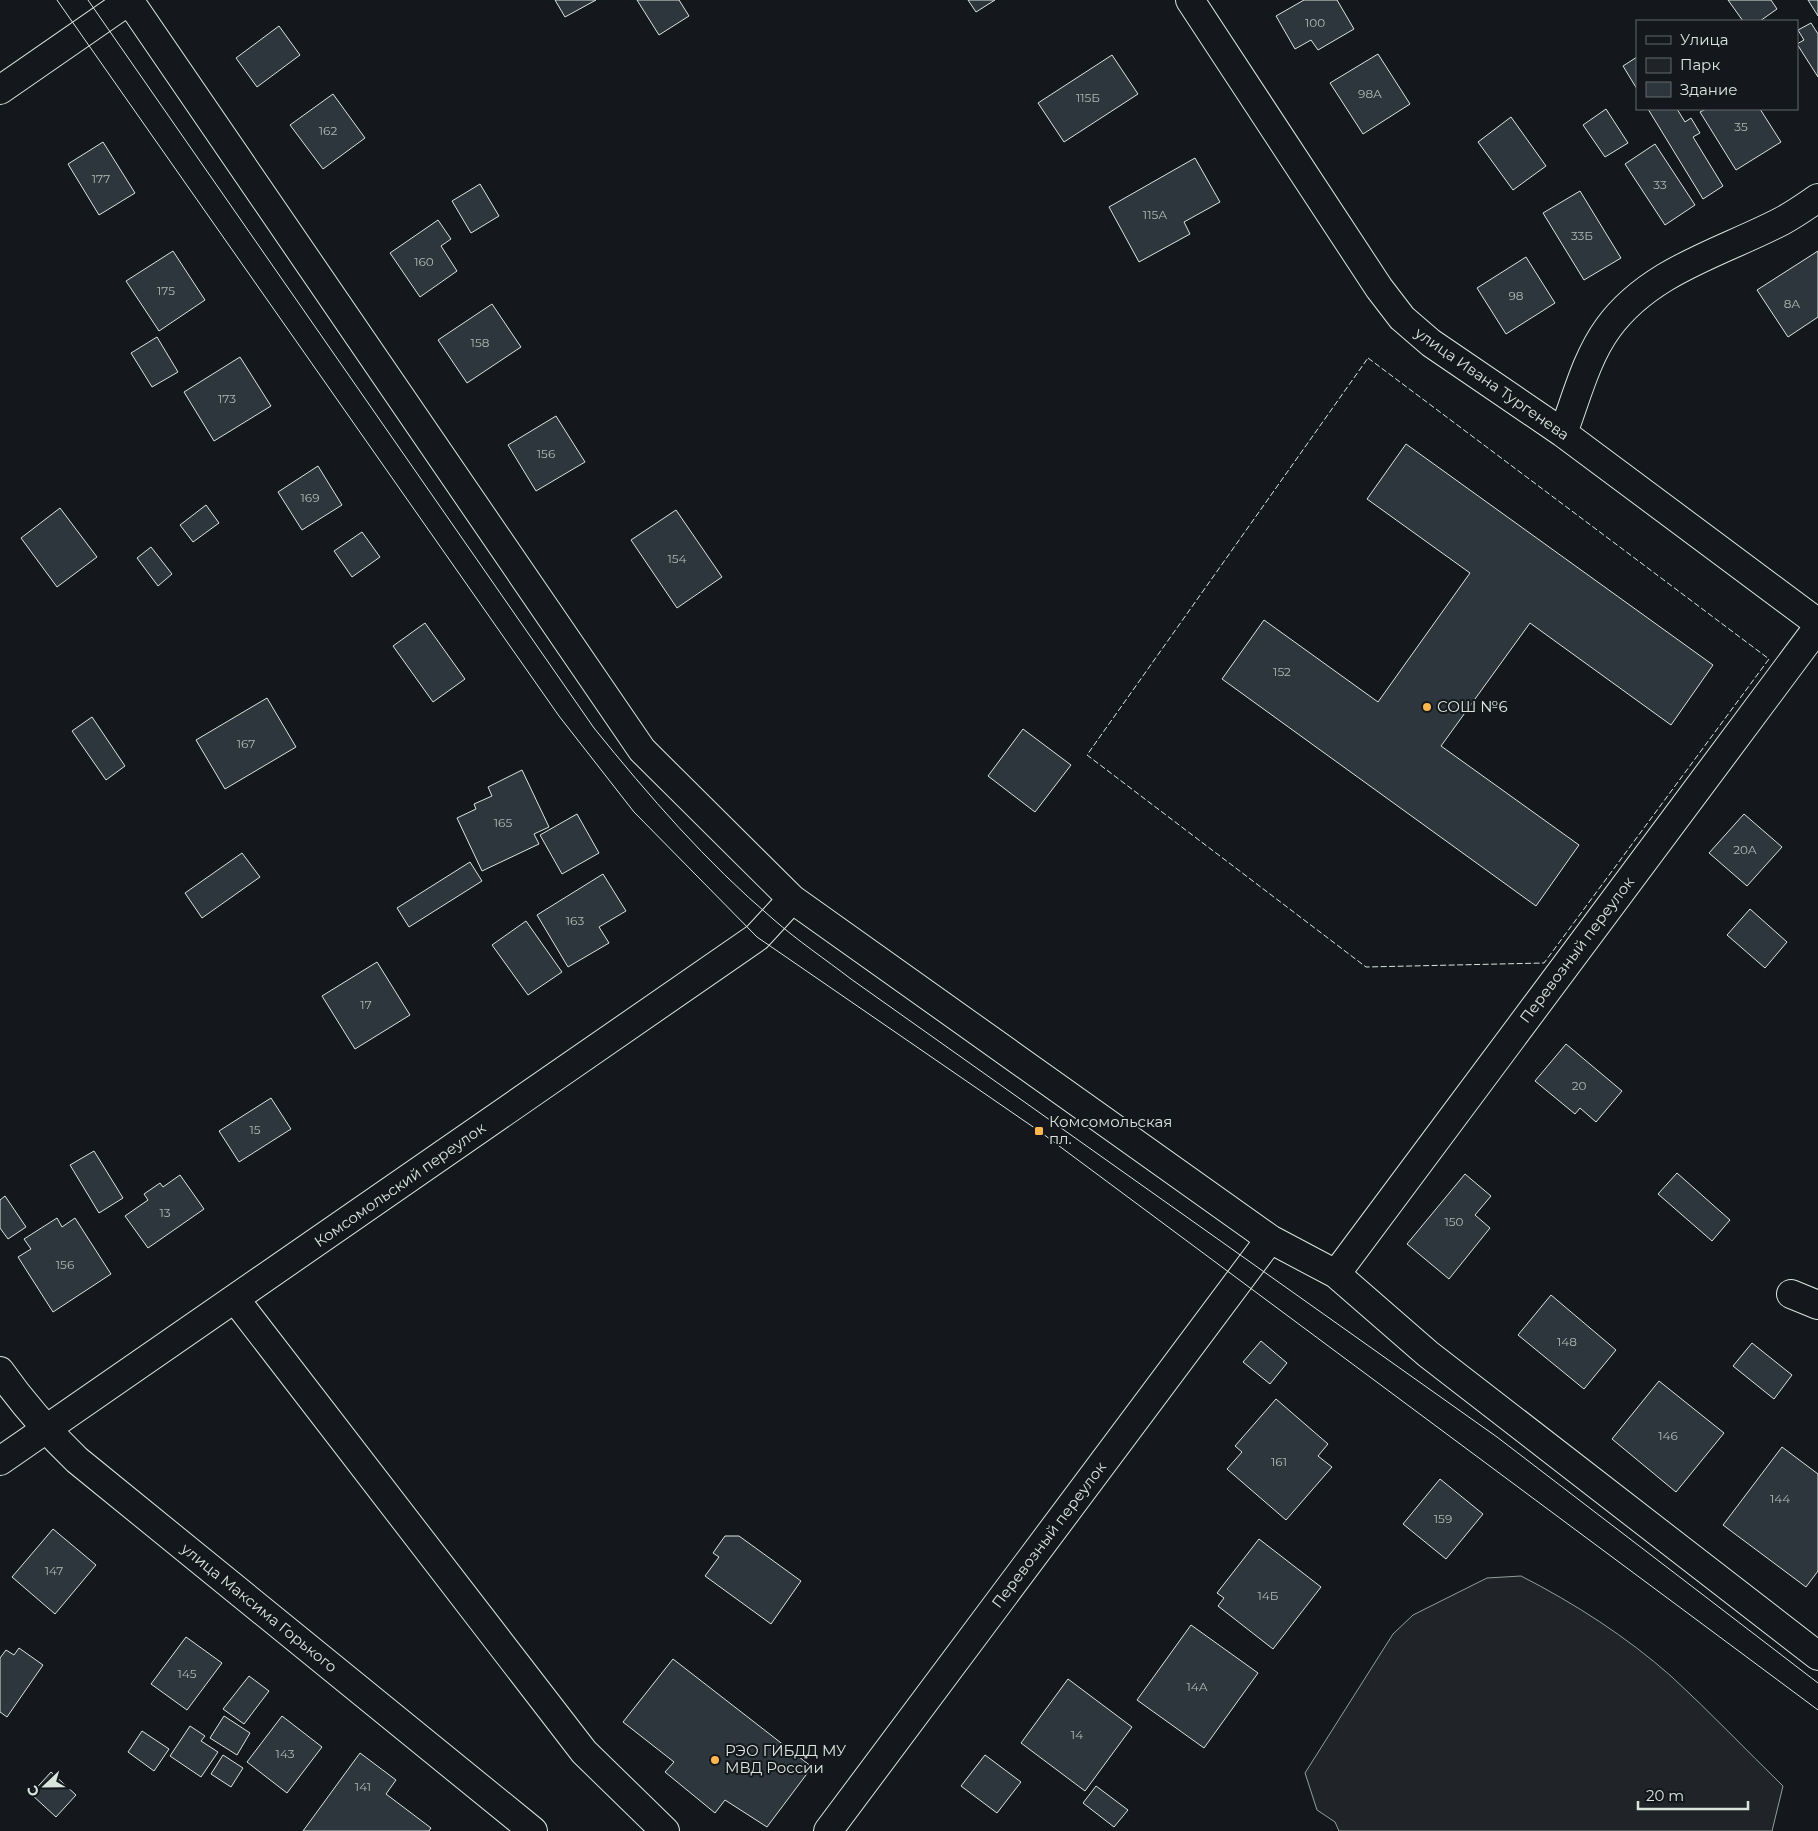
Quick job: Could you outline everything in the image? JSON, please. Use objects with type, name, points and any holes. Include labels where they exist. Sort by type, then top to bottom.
[{"type":"street","points":[[0,90],[129,0],[642,750],[792,899],[1270,1239],[1336,1274],[1428,1354],[1818,1656]]},
{"type":"street","name":"улица Ивана Тургенева","points":[[1190,0],[1379,288],[1402,318],[1431,343],[1563,433],[1818,623]]},
{"type":"street","points":[[1563,433],[1590,363],[1608,328],[1636,298],[1672,272],[1783,220],[1818,198]]},
{"type":"street","name":"Перевозный переулок","points":[[1336,1274],[1818,627]]},
{"type":"street","name":"Комсомольский переулок","points":[[0,1461],[757,937],[792,899]]},
{"type":"street","name":"Перевозный переулок","points":[[828,1831],[1270,1239]]},
{"type":"street","points":[[1791,1294],[1818,1306]]},
{"type":"street","points":[[235,1299],[584,1752],[665,1831]]},
{"type":"street","name":"улица Максима Горького","points":[[0,1371],[19,1398],[46,1430],[84,1466],[533,1831]]},
{"type":"green space","points":[[1521,1576],[1600,1622],[1655,1662],[1783,1786],[1772,1831],[1339,1831],[1335,1822],[1317,1810],[1305,1773],[1393,1634],[1413,1615],[1487,1578]]},
{"type":"building","points":[[555,0],[596,0],[565,17]]},
{"type":"building","points":[[637,0],[679,0],[689,16],[659,35]]},
{"type":"building","points":[[968,0],[995,0],[976,12]]},
{"type":"building","points":[[1304,0],[1337,0],[1354,29],[1318,50],[1311,40],[1295,49],[1276,16]]},
{"type":"building","points":[[1728,0],[1771,0],[1777,9],[1761,20],[1742,20]]},
{"type":"building","points":[[1808,0],[1818,0],[1818,16]]},
{"type":"building","points":[[1811,23],[1818,34],[1818,77],[1798,46],[1798,43],[1804,40],[1798,30]]},
{"type":"building","points":[[279,26],[300,55],[257,87],[236,58]]},
{"type":"building","points":[[1378,54],[1410,104],[1363,134],[1330,83]]},
{"type":"building","points":[[1112,55],[1138,94],[1064,142],[1038,103]]},
{"type":"building","points":[[1636,58],[1636,87],[1623,66]]},
{"type":"building","points":[[333,94],[365,138],[323,169],[290,125]]},
{"type":"building","points":[[1606,109],[1628,143],[1605,157],[1583,125]]},
{"type":"building","points":[[1649,110],[1678,110],[1685,122],[1691,118],[1700,133],[1693,137],[1723,186],[1703,199]]},
{"type":"building","points":[[1704,110],[1761,110],[1781,142],[1736,170],[1700,112]]},
{"type":"building","points":[[1511,117],[1546,166],[1513,190],[1478,142]]},
{"type":"building","points":[[103,142],[135,193],[99,215],[68,164]]},
{"type":"building","points":[[1655,144],[1695,205],[1665,225],[1625,164]]},
{"type":"building","points":[[1195,158],[1220,202],[1184,222],[1190,234],[1139,262],[1109,207]]},
{"type":"building","points":[[480,184],[499,216],[471,233],[452,201]]},
{"type":"building","points":[[1580,191],[1621,258],[1584,280],[1543,213]]},
{"type":"building","points":[[438,220],[451,239],[441,246],[457,271],[420,297],[390,253]]},
{"type":"building","points":[[173,251],[205,300],[159,331],[126,281]]},
{"type":"building","points":[[1818,251],[1818,317],[1788,337],[1757,290]]},
{"type":"building","points":[[1526,257],[1555,303],[1506,334],[1477,288]]},
{"type":"building","points":[[492,304],[521,347],[467,383],[438,340]]},
{"type":"building","points":[[157,337],[178,372],[152,387],[131,353]]},
{"type":"building","points":[[240,357],[271,406],[214,441],[184,392]]},
{"type":"building","points":[[556,416],[585,462],[536,491],[508,445]]},
{"type":"building","points":[[1406,444],[1713,665],[1671,725],[1530,623],[1441,746],[1579,845],[1536,906],[1222,679],[1264,620],[1378,702],[1470,573],[1367,499]]},
{"type":"building","points":[[318,466],[342,505],[302,530],[278,492]]},
{"type":"building","points":[[206,505],[219,523],[193,542],[180,525]]},
{"type":"building","points":[[60,508],[97,557],[57,587],[21,538]]},
{"type":"building","points":[[676,510],[722,577],[677,608],[631,540]]},
{"type":"building","points":[[362,532],[380,557],[352,577],[334,551]]},
{"type":"building","points":[[151,547],[172,574],[158,586],[137,558]]},
{"type":"building","points":[[425,623],[465,679],[433,702],[393,646]]},
{"type":"building","points":[[267,698],[296,747],[225,789],[196,740]]},
{"type":"building","points":[[92,717],[125,766],[106,780],[72,731]]},
{"type":"building","points":[[1023,729],[1071,765],[1035,812],[988,776]]},
{"type":"building","points":[[522,770],[549,827],[534,834],[539,844],[482,871],[457,818],[476,809],[474,804],[492,796],[488,787]]},
{"type":"building","points":[[577,814],[599,853],[562,874],[540,835]]},
{"type":"building","points":[[1744,814],[1782,847],[1747,886],[1709,853]]},
{"type":"building","points":[[242,853],[260,877],[202,918],[185,893]]},
{"type":"building","points":[[470,862],[482,881],[409,927],[397,908]]},
{"type":"building","points":[[603,874],[626,911],[599,927],[609,943],[568,967],[537,915]]},
{"type":"building","points":[[1750,909],[1787,942],[1765,968],[1727,935]]},
{"type":"building","points":[[526,921],[562,972],[528,995],[492,945]]},
{"type":"building","points":[[377,962],[410,1015],[355,1049],[322,996]]},
{"type":"building","points":[[1566,1044],[1622,1091],[1596,1122],[1580,1108],[1575,1114],[1535,1081]]},
{"type":"building","points":[[271,1098],[291,1129],[239,1162],[219,1131]]},
{"type":"building","points":[[94,1151],[123,1198],[99,1213],[70,1165]]},
{"type":"building","points":[[1677,1173],[1730,1220],[1712,1241],[1658,1194]]},
{"type":"building","points":[[1465,1174],[1491,1196],[1475,1215],[1490,1228],[1449,1279],[1407,1244]]},
{"type":"building","points":[[180,1175],[204,1209],[148,1248],[125,1216],[148,1200],[144,1194],[160,1183],[163,1187]]},
{"type":"building","points":[[5,1196],[26,1227],[8,1239],[0,1228],[0,1200]]},
{"type":"building","points":[[57,1218],[62,1227],[75,1218],[111,1274],[53,1312],[18,1257],[31,1249],[24,1239]]},
{"type":"building","points":[[1551,1295],[1616,1350],[1584,1389],[1518,1335]]},
{"type":"building","points":[[1261,1341],[1287,1363],[1270,1384],[1243,1362]]},
{"type":"building","points":[[1752,1343],[1792,1375],[1774,1399],[1733,1366]]},
{"type":"building","points":[[1659,1381],[1724,1433],[1676,1492],[1612,1439]]},
{"type":"building","points":[[1276,1399],[1328,1444],[1318,1456],[1332,1467],[1286,1520],[1227,1469],[1242,1452],[1235,1446]]},
{"type":"building","points":[[1782,1447],[1818,1474],[1818,1571],[1806,1587],[1723,1525]]},
{"type":"building","points":[[1440,1479],[1483,1514],[1446,1559],[1403,1524]]},
{"type":"building","points":[[53,1529],[96,1565],[55,1614],[12,1577]]},
{"type":"building","points":[[725,1536],[739,1536],[801,1581],[771,1624],[705,1576],[719,1557],[713,1553]]},
{"type":"building","points":[[1259,1539],[1321,1587],[1273,1649],[1218,1606],[1224,1598],[1217,1593]]},
{"type":"building","points":[[1191,1625],[1258,1673],[1204,1748],[1137,1700]]},
{"type":"building","points":[[186,1637],[222,1663],[187,1710],[151,1684]]},
{"type":"building","points":[[19,1648],[43,1665],[7,1717],[0,1712],[0,1658],[6,1650],[14,1655]]},
{"type":"building","points":[[673,1659],[812,1767],[767,1827],[725,1800],[715,1813],[665,1772],[674,1762],[623,1722]]},
{"type":"building","points":[[249,1676],[269,1691],[244,1724],[223,1709]]},
{"type":"building","points":[[1068,1679],[1132,1727],[1085,1791],[1021,1743]]},
{"type":"building","points":[[224,1716],[250,1733],[237,1755],[210,1738]]},
{"type":"building","points":[[282,1716],[322,1747],[287,1793],[247,1762]]},
{"type":"building","points":[[190,1726],[205,1736],[201,1741],[218,1752],[201,1777],[170,1756]]},
{"type":"building","points":[[142,1731],[169,1749],[154,1771],[128,1752]]},
{"type":"building","points":[[360,1753],[396,1780],[386,1794],[431,1828],[429,1831],[303,1831]]},
{"type":"building","points":[[223,1755],[243,1768],[231,1787],[211,1774]]},
{"type":"building","points":[[985,1755],[1021,1782],[997,1813],[961,1786]]},
{"type":"building","points":[[51,1772],[76,1795],[56,1817],[31,1794]]},
{"type":"building","points":[[1096,1786],[1128,1810],[1114,1827],[1083,1803]]},
{"type":"tram line","points":[[57,0],[559,716],[634,812],[757,937],[1039,1131],[1818,1710]]},
{"type":"tram line","points":[[88,0],[594,728],[679,828],[724,875],[782,927],[851,979],[1497,1437],[1818,1683]]},
{"type":"fence","points":[[1368,358],[1769,659],[1544,963],[1366,967],[1087,755],[1368,358]]},
{"type":"place","name":"СОШ №6","points":[[1427,707]]},
{"type":"place","name":"Комсомольская пл.","points":[[1039,1131]]},
{"type":"place","name":"РЭО ГИБДД МУ МВД России","points":[[715,1760]]}]
